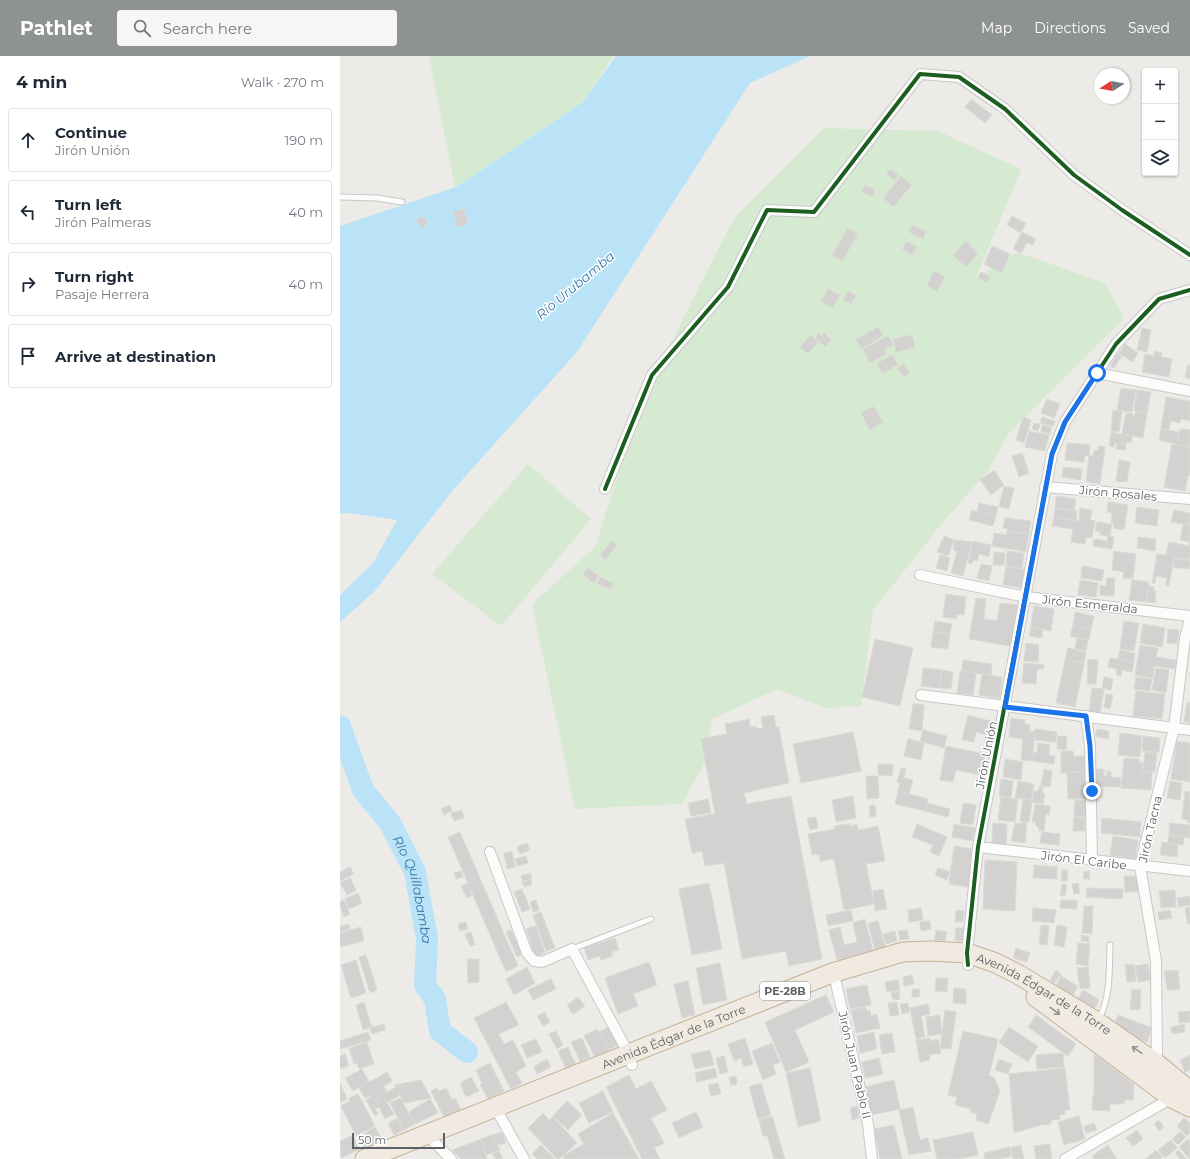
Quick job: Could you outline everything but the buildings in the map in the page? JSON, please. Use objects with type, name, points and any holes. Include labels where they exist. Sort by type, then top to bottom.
[{"type":"highway","name":"Avenida Édgar de la Torre","points":[[968,959],[1027,991],[1182,1086]]},
{"type":"highway","name":"Avenida Édgar de la Torre","points":[[365,1159],[630,1059],[834,978],[895,963],[927,960],[968,959],[996,963],[1021,976],[1098,1022],[1157,1064],[1182,1086],[1190,1107]]},
{"type":"highway","name":"Avenida Édgar de la Torre","points":[[394,1159],[500,1116],[630,1059]]},
{"type":"street","points":[[605,489],[652,375],[728,287],[767,210],[814,212],[920,74],[958,77],[1005,109],[1074,175],[1122,210],[1190,255]]},
{"type":"street","name":"Jirón Unión","points":[[968,959],[978,847],[1052,454],[1065,422],[1116,344],[1159,299],[1190,290]]},
{"type":"street","points":[[1097,373],[1190,391]]},
{"type":"street","name":"Jirón Rosales","points":[[1045,487],[1190,499]]},
{"type":"street","name":"Jirón Esmeralda","points":[[920,575],[1026,597],[1190,616]]},
{"type":"street","name":"Jirón Tacna","points":[[1157,1064],[1156,961],[1140,866],[1174,728],[1185,638],[1190,619]]},
{"type":"street","points":[[921,695],[1190,730]]},
{"type":"street","points":[[1086,716],[1090,746],[1092,783],[1092,860]]},
{"type":"street","name":"Jirón El Caribe","points":[[978,847],[1190,871]]},
{"type":"street","points":[[490,852],[526,953],[534,961],[542,962],[572,949],[630,1059]]},
{"type":"street","name":"Jirón Juan Pablo II","points":[[834,978],[868,1124],[872,1159]]},
{"type":"street","points":[[1065,1159],[1182,1086]]},
{"type":"street","points":[[500,1116],[524,1159]]},
{"type":"street","points":[[434,1142],[451,1159]]},
{"type":"lane","points":[[340,197],[377,198],[402,202]]},
{"type":"lane","points":[[572,949],[652,919]]},
{"type":"lane","points":[[1098,1022],[1107,1000],[1110,983],[1110,945]]},
{"type":"green space","points":[[429,56],[613,56],[537,177],[470,262]]},
{"type":"green space","points":[[824,128],[938,131],[1021,169],[976,278],[1017,252],[1105,283],[1124,318],[1009,433],[988,471],[944,521],[873,610],[861,706],[826,708],[777,689],[712,719],[705,762],[682,804],[575,809],[532,604],[595,547],[640,404],[734,218]]},
{"type":"green space","points":[[528,464],[591,519],[501,626],[432,574]]},
{"type":"water","name":"Río Urubamba","points":[[616,56],[810,56],[750,83],[577,352],[453,490],[374,592],[340,622],[340,595],[373,563],[397,520],[349,513],[340,514],[340,226],[456,187],[583,102]]},
{"type":"waterway","name":"RIo Quillabamba","points":[[340,726],[363,790],[390,823],[415,872],[427,939],[425,985],[435,999],[440,1031],[467,1052]]},
{"type":"cycle path","points":[[605,489],[652,375],[728,287],[767,210],[814,212],[920,74],[959,77],[1005,109],[1074,175],[1122,210],[1190,255]]},
{"type":"cycle path","points":[[968,965],[967,953],[978,847],[1052,454],[1065,422],[1116,344],[1159,299],[1190,290]]},
{"type":"route","points":[[1092,791],[1090,746],[1086,716],[1005,707],[1052,454],[1065,422],[1097,373]]}]
